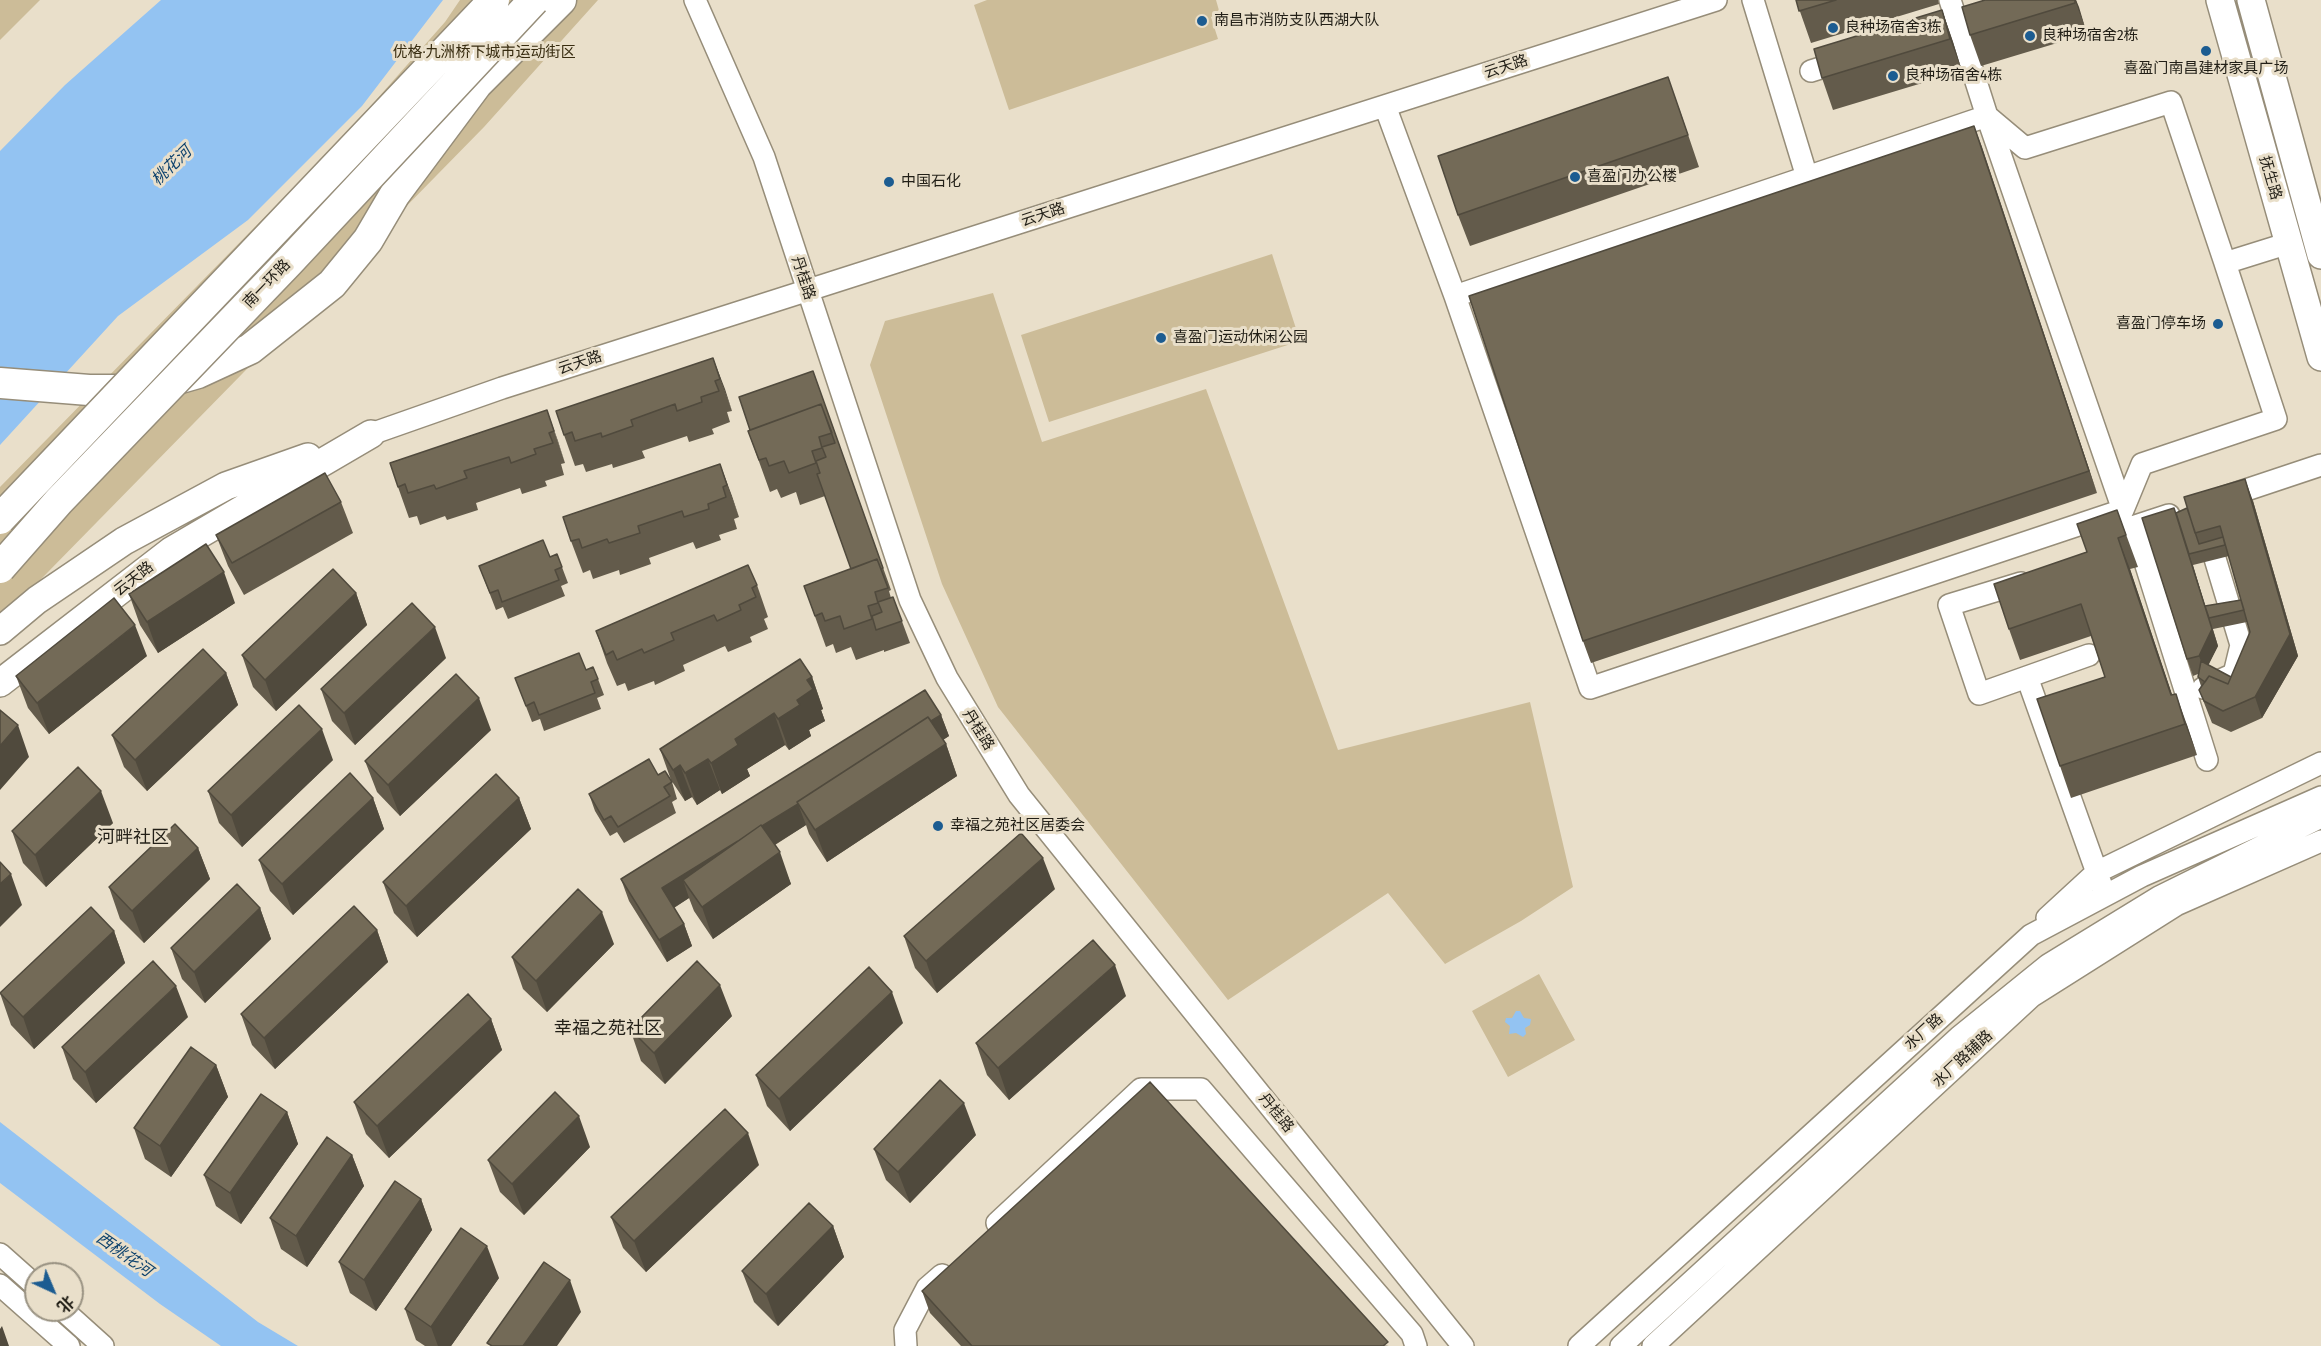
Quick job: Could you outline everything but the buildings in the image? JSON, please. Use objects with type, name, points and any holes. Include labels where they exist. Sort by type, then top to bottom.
[{"type":"highway","points":[[0,519],[494,0]]},
{"type":"highway","name":"南一环路","points":[[0,568],[59,501],[290,261],[534,0]]},
{"type":"highway","points":[[0,384],[139,390],[198,373],[250,349],[332,284],[368,240],[395,194],[477,84],[561,0]]},
{"type":"main road","name":"抚生路","points":[[2220,0],[2321,357]]},
{"type":"main road","name":"抚生路","points":[[2251,0],[2321,255]]},
{"type":"main road","name":"云天路","points":[[0,631],[37,600],[124,541],[226,486],[371,434]]},
{"type":"main road","name":"云天路","points":[[0,683],[171,551],[371,434]]},
{"type":"street","name":"丹桂路","points":[[695,0],[764,157],[910,600],[946,678],[1019,795],[1463,1346]]},
{"type":"street","name":"云天路","points":[[371,434],[501,388],[1385,106],[1669,7],[1716,0]]},
{"type":"street","points":[[1753,0],[1807,177]]},
{"type":"street","points":[[1950,0],[1987,116],[2128,518],[2207,760]]},
{"type":"street","points":[[1935,32],[1980,17]]},
{"type":"street","points":[[1811,71],[1867,53]]},
{"type":"street","points":[[1987,116],[2025,148],[2171,102],[2276,420],[2142,464],[2128,518],[2097,539],[2089,551]]},
{"type":"street","points":[[1385,106],[1455,296],[1590,688],[2128,518],[2196,510],[2321,465]]},
{"type":"street","points":[[1455,296],[1987,116]]},
{"type":"street","points":[[2225,263],[2289,243]]},
{"type":"street","points":[[2187,695],[2234,674],[2241,645],[2196,510]]},
{"type":"street","points":[[2039,577],[1949,605],[1978,694],[2089,654]]},
{"type":"street","points":[[2027,677],[2106,896]]},
{"type":"street","points":[[1719,1219],[2097,872],[2321,763]]},
{"type":"street","name":"水厂路","points":[[1579,1346],[2031,935],[2142,876],[2321,797]]},
{"type":"street","name":"水厂路","points":[[1622,1346],[1959,1037],[2048,965],[2159,897],[2321,817]]},
{"type":"street","name":"水厂路辅路","points":[[1653,1346],[2032,996],[2176,905],[2321,841]]},
{"type":"street","points":[[979,1240],[1141,1089],[1201,1089],[1412,1334],[1416,1346]]},
{"type":"street","points":[[0,1254],[24,1275]]},
{"type":"street","points":[[906,1346],[905,1330],[927,1288],[953,1264]]},
{"type":"street","points":[[0,1285],[69,1346]]},
{"type":"street","points":[[1566,1346],[1633,1297]]},
{"type":"street","points":[[76,1322],[103,1346]]},
{"type":"green space","points":[[0,0],[40,0],[0,40]]},
{"type":"green space","name":"优格·九洲桥下城市运动街区","points":[[460,0],[598,0],[484,127],[0,621],[0,487],[346,134],[445,22]]},
{"type":"green space","points":[[987,0],[1216,0],[1220,14],[1211,17],[1218,39],[1009,110],[974,5]]},
{"type":"green space","name":"喜盈门运动休闲公园","points":[[1272,254],[1300,341],[1049,422],[1021,335]]},
{"type":"green space","points":[[993,293],[1042,442],[1206,389],[1338,750],[1530,702],[1573,887],[1521,921],[1445,964],[1388,893],[1228,1000],[998,707],[942,584],[870,365],[885,321]]},
{"type":"green space","points":[[1539,974],[1575,1040],[1508,1077],[1472,1011]]},
{"type":"water","name":"桃花河","points":[[161,0],[443,0],[362,106],[248,220],[118,316],[0,445],[0,151],[65,85]]},
{"type":"water","points":[[1516,1011],[1520,1011],[1524,1018],[1531,1019],[1530,1025],[1525,1028],[1526,1034],[1523,1037],[1516,1033],[1509,1034],[1510,1026],[1505,1022],[1506,1018],[1512,1018]]},
{"type":"water","name":"西桃花河","points":[[0,1122],[258,1322],[298,1346],[221,1346],[160,1304],[0,1183]]},
{"type":"place","name":"南昌市消防支队西湖大队","points":[[1202,21]]},
{"type":"place","name":"良种场宿舍3栋","points":[[1833,28]]},
{"type":"place","name":"良种场宿舍2栋","points":[[2030,36]]},
{"type":"place","name":"喜盈门南昌建材家具广场","points":[[2206,51]]},
{"type":"place","name":"良种场宿舍4栋","points":[[1893,76]]},
{"type":"place","name":"喜盈门办公楼","points":[[1575,177]]},
{"type":"place","name":"中国石化","points":[[889,182]]},
{"type":"place","name":"喜盈门停车场","points":[[2218,324]]},
{"type":"place","name":"喜盈门运动休闲公园","points":[[1161,338]]},
{"type":"place","name":"幸福之苑社区居委会","points":[[938,826]]},
{"type":"district","name":"河畔社区","points":[[133,838]]},
{"type":"district","name":"幸福之苑社区","points":[[608,1029]]}]
